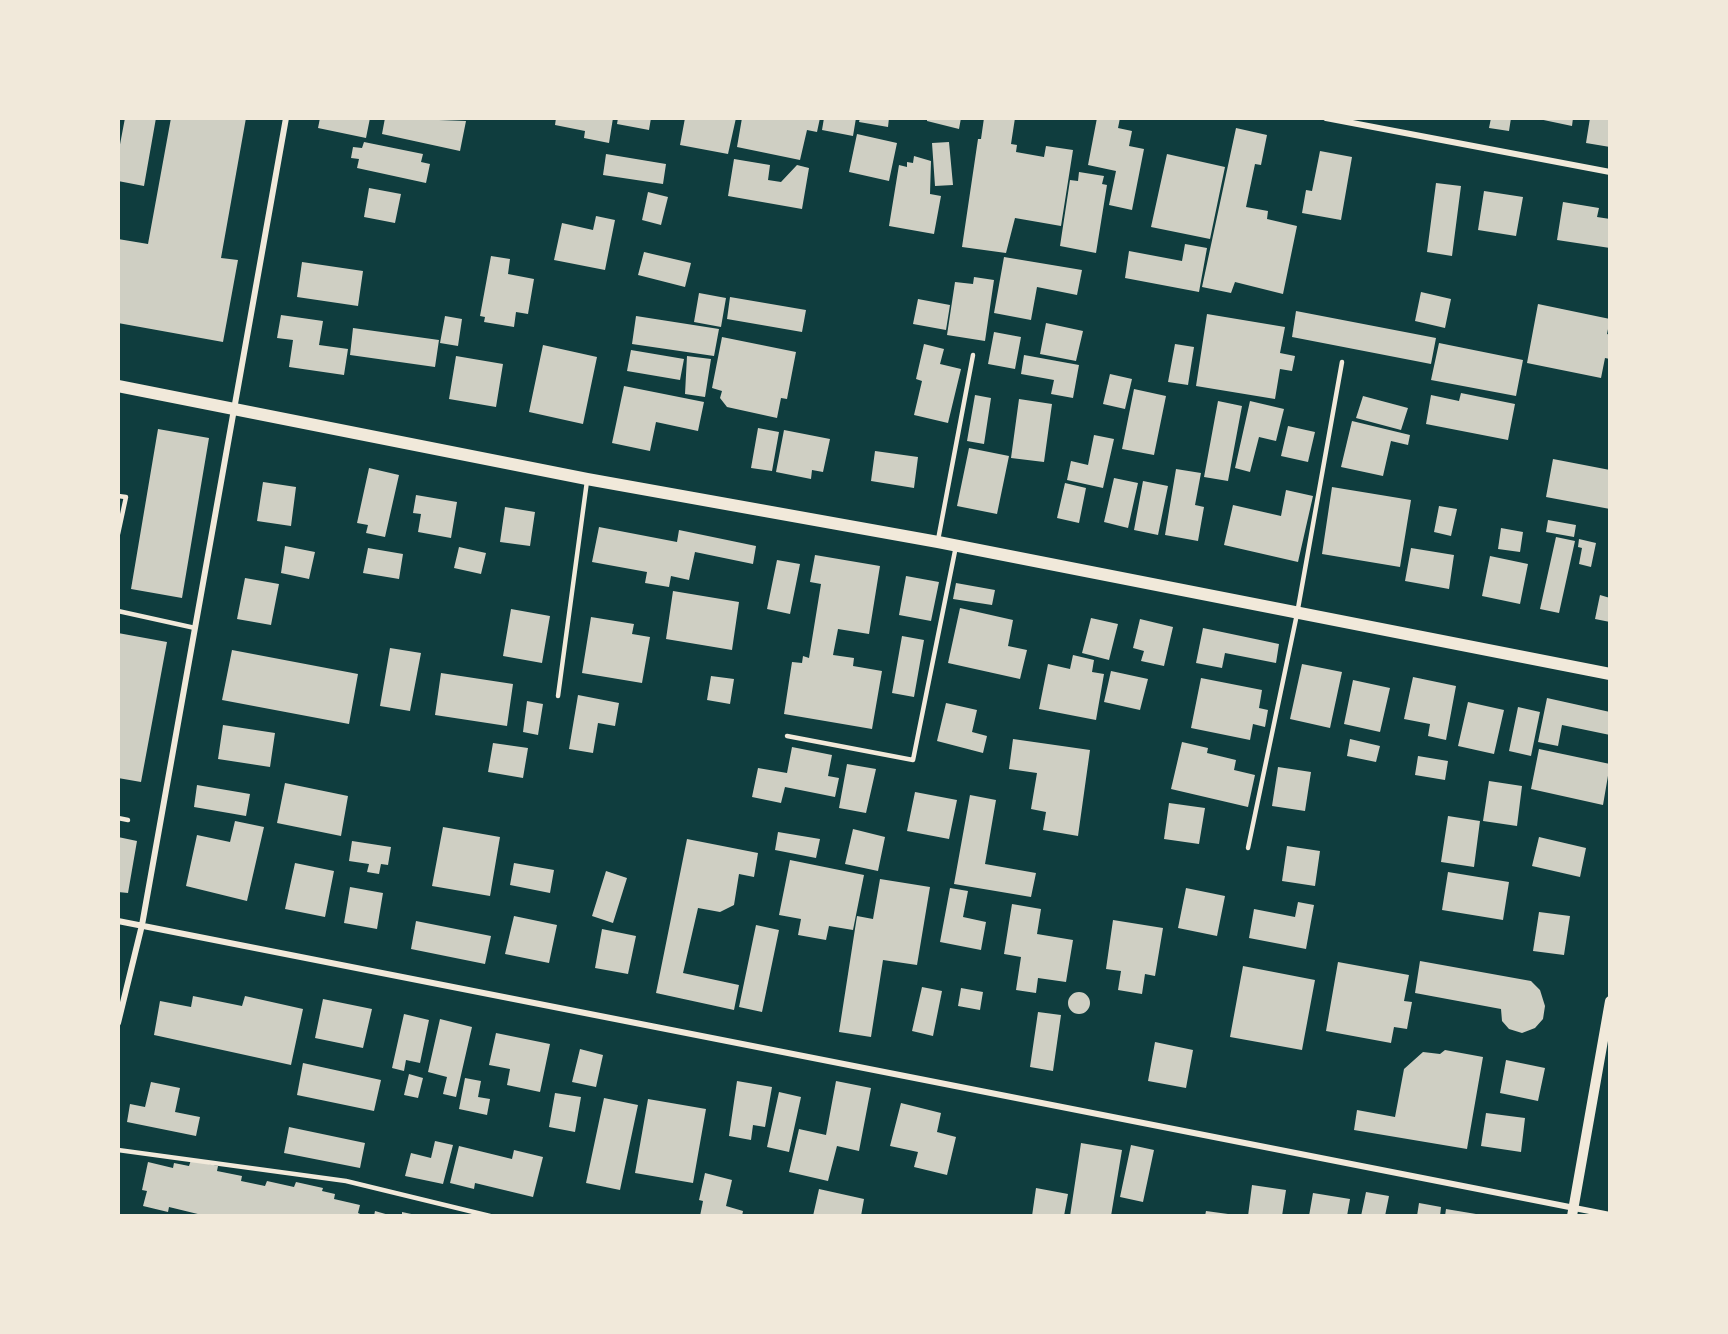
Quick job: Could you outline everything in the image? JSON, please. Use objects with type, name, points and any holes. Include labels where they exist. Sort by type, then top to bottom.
[{"type":"main road","points":[[118,386],[587,479],[938,542],[1610,674]]},
{"type":"street","points":[[118,1023],[142,925],[286,118]]},
{"type":"street","points":[[1326,118],[1610,172]]},
{"type":"street","points":[[118,921],[1573,1212],[1610,1215]]},
{"type":"street","points":[[1573,1212],[1610,1000]]},
{"type":"lane","points":[[938,542],[973,355]]},
{"type":"lane","points":[[1248,848],[1297,614],[1342,362]]},
{"type":"lane","points":[[558,696],[587,479]]},
{"type":"lane","points":[[118,496],[126,497],[118,534]]},
{"type":"lane","points":[[787,736],[913,760],[956,546]]},
{"type":"lane","points":[[118,612],[195,628]]},
{"type":"lane","points":[[118,818],[128,820]]},
{"type":"lane","points":[[118,1150],[346,1181],[490,1215]]},
{"type":"building","points":[[125,118],[156,118],[144,186],[118,181],[118,155]]},
{"type":"building","points":[[171,118],[246,118],[221,258],[238,260],[223,342],[118,323],[118,239],[148,244]]},
{"type":"building","points":[[320,118],[370,118],[366,138],[318,128]]},
{"type":"building","points":[[385,118],[466,121],[460,151],[382,134]]},
{"type":"building","points":[[556,118],[613,118],[609,143],[584,138],[585,131],[555,125]]},
{"type":"building","points":[[618,118],[651,118],[649,130],[617,124]]},
{"type":"building","points":[[685,118],[736,118],[728,154],[680,145]]},
{"type":"building","points":[[742,118],[820,118],[817,132],[807,130],[800,160],[737,147]]},
{"type":"building","points":[[824,118],[856,118],[853,136],[822,130]]},
{"type":"building","points":[[860,118],[889,118],[888,127],[859,122]]},
{"type":"building","points":[[927,118],[961,118],[959,129],[927,121]]},
{"type":"building","points":[[984,118],[1015,118],[1011,144],[1017,145],[1016,152],[1044,157],[1046,146],[1073,150],[1061,226],[1015,218],[1006,253],[962,247],[978,139],[981,139]]},
{"type":"building","points":[[1097,118],[1120,118],[1118,128],[1132,131],[1129,146],[1144,149],[1132,210],[1109,205],[1116,171],[1088,165]]},
{"type":"building","points":[[1491,118],[1511,118],[1509,131],[1489,128]]},
{"type":"building","points":[[1534,118],[1573,118],[1572,126]]},
{"type":"building","points":[[1590,118],[1610,118],[1610,147],[1586,143]]},
{"type":"building","points":[[1236,128],[1267,135],[1261,165],[1255,164],[1246,207],[1268,211],[1267,219],[1297,226],[1283,294],[1235,282],[1231,293],[1202,287]]},
{"type":"building","points":[[857,134],[897,143],[889,181],[849,172]]},
{"type":"building","points":[[364,142],[423,154],[421,162],[430,164],[426,183],[357,168],[359,159],[351,158],[353,147],[362,148]]},
{"type":"building","points":[[949,142],[953,185],[935,186],[932,143]]},
{"type":"building","points":[[1320,151],[1352,157],[1341,220],[1302,213],[1306,190],[1312,191]]},
{"type":"building","points":[[606,154],[666,164],[663,184],[603,175]]},
{"type":"building","points":[[1167,154],[1225,167],[1210,239],[1151,227]]},
{"type":"building","points":[[914,156],[931,161],[930,194],[941,196],[934,234],[889,226],[899,165],[907,167],[907,162],[913,163]]},
{"type":"building","points":[[734,159],[770,165],[768,180],[781,182],[797,165],[809,168],[802,209],[728,196]]},
{"type":"building","points":[[1079,172],[1104,176],[1102,184],[1107,185],[1096,253],[1060,246],[1070,180],[1078,181]]},
{"type":"building","points":[[1436,183],[1461,186],[1452,256],[1427,252]]},
{"type":"building","points":[[369,188],[401,194],[395,223],[364,217]]},
{"type":"building","points":[[1484,191],[1523,197],[1516,236],[1478,230]]},
{"type":"building","points":[[648,192],[668,197],[661,225],[642,220]]},
{"type":"building","points":[[1563,202],[1599,208],[1597,217],[1610,219],[1610,248],[1557,240]]},
{"type":"building","points":[[596,216],[615,220],[605,270],[554,260],[562,223],[593,230]]},
{"type":"building","points":[[1185,244],[1207,248],[1199,292],[1125,278],[1129,251],[1182,261]]},
{"type":"building","points":[[644,252],[691,263],[685,287],[638,275]]},
{"type":"building","points":[[491,256],[510,259],[508,274],[534,279],[528,314],[516,312],[514,327],[484,322],[485,317],[480,316]]},
{"type":"building","points":[[1004,257],[1082,270],[1077,295],[1037,287],[1031,320],[994,313]]},
{"type":"building","points":[[302,262],[363,271],[358,306],[297,297]]},
{"type":"building","points":[[974,277],[994,280],[985,341],[947,335],[955,282],[973,284]]},
{"type":"building","points":[[1421,292],[1451,299],[1445,328],[1415,321]]},
{"type":"building","points":[[699,293],[726,298],[721,327],[694,322]]},
{"type":"building","points":[[730,297],[806,310],[802,332],[727,319]]},
{"type":"building","points":[[918,299],[950,305],[946,330],[913,324]]},
{"type":"building","points":[[1538,304],[1610,319],[1607,334],[1610,335],[1610,359],[1605,358],[1601,378],[1527,363]]},
{"type":"building","points":[[1296,311],[1436,338],[1431,364],[1292,337]]},
{"type":"building","points":[[1207,314],[1285,327],[1280,353],[1295,356],[1292,371],[1280,369],[1275,399],[1196,386]]},
{"type":"building","points":[[281,315],[323,321],[319,345],[348,349],[344,375],[289,367],[293,340],[277,338]]},
{"type":"building","points":[[445,316],[462,319],[458,346],[440,343]]},
{"type":"building","points":[[636,316],[719,329],[714,356],[632,344]]},
{"type":"building","points":[[1046,323],[1083,331],[1076,361],[1040,354]]},
{"type":"building","points":[[353,328],[439,340],[435,367],[350,355]]},
{"type":"building","points":[[994,332],[1021,337],[1015,369],[988,364]]},
{"type":"building","points":[[722,337],[796,352],[787,399],[781,398],[777,418],[727,407],[720,398],[722,391],[712,388]]},
{"type":"building","points":[[1439,343],[1523,360],[1516,396],[1431,380]]},
{"type":"building","points":[[924,344],[944,349],[940,364],[961,369],[948,423],[914,415],[922,381],[916,379]]},
{"type":"building","points":[[1175,344],[1194,347],[1188,385],[1168,382]]},
{"type":"building","points":[[543,345],[597,357],[583,424],[529,412]]},
{"type":"building","points":[[631,350],[684,359],[680,380],[627,371]]},
{"type":"building","points":[[1024,355],[1079,365],[1073,398],[1051,394],[1054,380],[1021,374]]},
{"type":"building","points":[[456,356],[503,364],[496,407],[449,399]]},
{"type":"building","points":[[687,356],[711,359],[705,397],[685,394]]},
{"type":"building","points":[[1110,374],[1132,379],[1125,409],[1103,404]]},
{"type":"building","points":[[624,386],[704,402],[698,431],[656,422],[650,451],[612,443]]},
{"type":"building","points":[[1134,389],[1166,396],[1154,455],[1122,449]]},
{"type":"building","points":[[1461,393],[1515,404],[1508,440],[1426,424],[1431,395],[1459,401]]},
{"type":"building","points":[[975,395],[991,398],[984,444],[967,441]]},
{"type":"building","points":[[1363,396],[1408,408],[1401,430],[1356,418]]},
{"type":"building","points":[[1019,399],[1052,404],[1044,462],[1011,458]]},
{"type":"building","points":[[1218,401],[1242,406],[1228,481],[1204,477]]},
{"type":"building","points":[[1250,401],[1284,409],[1276,441],[1259,437],[1250,472],[1235,468]]},
{"type":"building","points":[[1352,421],[1410,435],[1408,445],[1391,441],[1383,476],[1341,467]]},
{"type":"building","points":[[1288,426],[1315,432],[1308,462],[1281,456]]},
{"type":"building","points":[[758,428],[779,432],[772,471],[751,468]]},
{"type":"building","points":[[158,429],[209,438],[182,598],[131,589]]},
{"type":"building","points":[[784,430],[830,439],[823,472],[812,470],[811,479],[776,472]]},
{"type":"building","points":[[1094,435],[1114,439],[1103,488],[1067,480],[1071,461],[1088,465]]},
{"type":"building","points":[[969,448],[1009,456],[997,514],[957,506]]},
{"type":"building","points":[[875,451],[918,457],[914,488],[871,481]]},
{"type":"building","points":[[1553,459],[1610,470],[1610,509],[1546,497]]},
{"type":"building","points":[[369,468],[399,475],[385,537],[366,533],[368,525],[357,523]]},
{"type":"building","points":[[1176,469],[1201,473],[1195,505],[1204,507],[1198,541],[1165,535]]},
{"type":"building","points":[[1114,478],[1138,483],[1128,528],[1104,522]]},
{"type":"building","points":[[1143,481],[1168,486],[1158,535],[1134,530]]},
{"type":"building","points":[[263,482],[296,487],[291,526],[257,521]]},
{"type":"building","points":[[1065,483],[1086,488],[1079,523],[1057,518]]},
{"type":"building","points":[[1332,487],[1411,500],[1400,567],[1322,554]]},
{"type":"building","points":[[1286,490],[1313,496],[1298,562],[1224,545],[1233,505],[1281,516]]},
{"type":"building","points":[[416,495],[457,502],[451,538],[418,532],[421,514],[413,513]]},
{"type":"building","points":[[1439,506],[1457,509],[1451,536],[1434,532]]},
{"type":"building","points":[[505,507],[535,512],[530,546],[500,542]]},
{"type":"building","points":[[1548,520],[1576,525],[1574,537],[1546,532]]},
{"type":"building","points":[[599,527],[677,542],[679,530],[756,546],[753,564],[695,552],[689,580],[671,576],[669,587],[645,583],[647,572],[592,562]]},
{"type":"building","points":[[1501,528],[1523,532],[1520,552],[1498,549]]},
{"type":"building","points":[[1556,537],[1575,541],[1559,613],[1540,609]]},
{"type":"building","points":[[1579,539],[1596,543],[1591,567],[1579,564],[1582,548],[1578,547]]},
{"type":"building","points":[[285,546],[315,552],[309,579],[281,573]]},
{"type":"building","points":[[459,547],[486,553],[481,574],[454,568]]},
{"type":"building","points":[[368,548],[403,554],[399,579],[363,573]]},
{"type":"building","points":[[1411,548],[1454,555],[1449,589],[1405,581]]},
{"type":"building","points":[[815,555],[880,566],[869,634],[838,629],[833,655],[854,658],[853,666],[882,671],[872,729],[784,714],[792,662],[802,663],[803,656],[809,658],[821,584],[810,582]]},
{"type":"building","points":[[1490,556],[1528,564],[1520,604],[1482,596]]},
{"type":"building","points":[[777,560],[800,564],[790,614],[767,609]]},
{"type":"building","points":[[906,576],[939,582],[931,621],[899,615]]},
{"type":"building","points":[[245,578],[279,584],[271,625],[237,619]]},
{"type":"building","points":[[956,583],[995,590],[992,605],[953,599]]},
{"type":"building","points":[[673,591],[739,602],[732,650],[666,639]]},
{"type":"building","points":[[1600,595],[1610,598],[1610,622],[1595,619]]},
{"type":"building","points":[[960,608],[1013,620],[1008,646],[1027,650],[1020,679],[948,663]]},
{"type":"building","points":[[511,609],[550,616],[542,663],[503,656]]},
{"type":"building","points":[[591,617],[634,624],[632,634],[650,637],[642,683],[582,673]]},
{"type":"building","points":[[1091,618],[1118,624],[1109,660],[1082,653]]},
{"type":"building","points":[[1140,619],[1173,627],[1164,666],[1141,661],[1144,651],[1133,648]]},
{"type":"building","points":[[1203,628],[1279,644],[1276,663],[1225,653],[1222,668],[1196,663]]},
{"type":"building","points":[[118,633],[167,642],[141,782],[118,778]]},
{"type":"building","points":[[902,636],[924,640],[914,697],[892,693]]},
{"type":"building","points":[[390,648],[421,653],[410,711],[380,706]]},
{"type":"building","points":[[232,650],[358,674],[349,724],[222,700]]},
{"type":"building","points":[[1073,655],[1094,660],[1092,672],[1104,674],[1096,720],[1039,709],[1048,664],[1070,669]]},
{"type":"building","points":[[1302,664],[1342,672],[1330,728],[1290,719]]},
{"type":"building","points":[[1111,671],[1148,679],[1140,710],[1104,702]]},
{"type":"building","points":[[441,673],[513,684],[507,726],[435,715]]},
{"type":"building","points":[[711,676],[734,679],[730,704],[707,700]]},
{"type":"building","points":[[1413,677],[1456,686],[1446,740],[1428,736],[1430,724],[1404,719]]},
{"type":"building","points":[[1201,678],[1262,690],[1259,708],[1268,710],[1265,727],[1253,724],[1250,740],[1191,728]]},
{"type":"building","points":[[1353,680],[1390,688],[1380,732],[1344,724]]},
{"type":"building","points":[[578,695],[619,703],[615,726],[598,723],[593,753],[569,749]]},
{"type":"building","points":[[1547,698],[1610,712],[1610,735],[1562,725],[1558,746],[1538,742]]},
{"type":"building","points":[[527,701],[543,704],[538,735],[523,732]]},
{"type":"building","points":[[1468,702],[1504,710],[1494,754],[1458,746]]},
{"type":"building","points":[[946,703],[977,710],[972,732],[987,736],[983,753],[937,741]]},
{"type":"building","points":[[1518,707],[1540,712],[1531,756],[1509,751]]},
{"type":"building","points":[[223,725],[275,733],[270,767],[218,759]]},
{"type":"building","points":[[1013,739],[1090,750],[1078,836],[1043,830],[1046,812],[1031,809],[1037,773],[1009,769]]},
{"type":"building","points":[[1350,739],[1380,746],[1376,762],[1347,756]]},
{"type":"building","points":[[1182,742],[1208,748],[1207,753],[1236,760],[1234,770],[1255,775],[1248,807],[1171,789]]},
{"type":"building","points":[[493,743],[528,748],[523,778],[488,772]]},
{"type":"building","points":[[792,747],[832,755],[828,776],[839,778],[835,797],[785,787],[781,803],[752,797],[758,768],[787,773]]},
{"type":"building","points":[[1539,749],[1610,764],[1603,805],[1531,789]]},
{"type":"building","points":[[1418,756],[1448,761],[1445,780],[1415,775]]},
{"type":"building","points":[[847,764],[876,769],[866,813],[839,808]]},
{"type":"building","points":[[1278,767],[1311,772],[1305,811],[1272,806]]},
{"type":"building","points":[[1489,781],[1522,786],[1517,826],[1483,821]]},
{"type":"building","points":[[285,783],[348,796],[341,836],[277,823]]},
{"type":"building","points":[[197,785],[250,794],[246,816],[194,807]]},
{"type":"building","points":[[915,792],[957,800],[949,839],[907,831]]},
{"type":"building","points":[[970,795],[996,800],[985,864],[1036,873],[1031,897],[954,884]]},
{"type":"building","points":[[1169,803],[1205,808],[1199,844],[1164,839]]},
{"type":"building","points":[[1448,816],[1480,821],[1474,867],[1441,862]]},
{"type":"building","points":[[235,821],[264,827],[247,901],[186,886],[197,835],[230,842]]},
{"type":"building","points":[[443,827],[500,837],[490,896],[432,886]]},
{"type":"building","points":[[853,829],[885,837],[878,871],[845,864]]},
{"type":"building","points":[[778,832],[820,839],[816,858],[775,850]]},
{"type":"building","points":[[118,837],[137,841],[128,893],[118,892]]},
{"type":"building","points":[[1539,837],[1586,848],[1580,877],[1532,866]]},
{"type":"building","points":[[687,839],[758,853],[754,877],[739,874],[734,905],[720,912],[698,908],[683,973],[739,985],[734,1010],[656,993]]},
{"type":"building","points":[[352,841],[391,847],[388,865],[381,864],[379,874],[367,872],[369,864],[349,861]]},
{"type":"building","points":[[1287,846],[1320,851],[1315,886],[1282,881]]},
{"type":"building","points":[[790,860],[864,875],[853,930],[829,926],[826,940],[798,935],[801,919],[779,915]]},
{"type":"building","points":[[295,863],[334,871],[325,917],[285,909]]},
{"type":"building","points":[[514,863],[554,870],[550,893],[510,885]]},
{"type":"building","points":[[606,871],[627,878],[613,923],[592,916]]},
{"type":"building","points":[[1448,872],[1509,882],[1503,920],[1442,910]]},
{"type":"building","points":[[880,879],[930,887],[917,965],[883,960],[871,1037],[839,1032],[857,916],[873,919]]},
{"type":"building","points":[[350,887],[383,893],[377,929],[344,923]]},
{"type":"building","points":[[950,888],[968,891],[963,917],[986,922],[981,950],[940,942]]},
{"type":"building","points":[[1186,888],[1225,896],[1217,936],[1178,928]]},
{"type":"building","points":[[1298,902],[1314,905],[1306,949],[1249,938],[1254,909],[1295,917]]},
{"type":"building","points":[[1012,904],[1041,909],[1037,934],[1073,940],[1066,982],[1038,978],[1036,993],[1016,990],[1021,957],[1004,954]]},
{"type":"building","points":[[1539,912],[1570,916],[1564,955],[1533,951]]},
{"type":"building","points":[[514,916],[557,925],[549,963],[505,954]]},
{"type":"building","points":[[1113,920],[1163,928],[1155,976],[1145,974],[1142,994],[1118,990],[1121,971],[1106,969]]},
{"type":"building","points":[[416,921],[491,936],[485,964],[411,949]]},
{"type":"building","points":[[756,925],[779,930],[762,1012],[739,1007]]},
{"type":"building","points":[[602,929],[636,936],[628,974],[595,968]]},
{"type":"building","points":[[1420,961],[1531,981],[1540,990],[1545,1006],[1543,1019],[1535,1028],[1522,1033],[1509,1029],[1502,1021],[1501,1009],[1415,993]]},
{"type":"building","points":[[1338,962],[1409,975],[1404,1001],[1412,1002],[1407,1029],[1394,1027],[1391,1043],[1326,1031]]},
{"type":"building","points":[[1243,966],[1315,980],[1302,1050],[1230,1037]]},
{"type":"building","points":[[922,987],[942,991],[933,1036],[912,1031]]},
{"type":"building","points":[[961,988],[983,992],[980,1010],[958,1006]]},
{"type":"building","points":[[1079,992],[1087,995],[1090,1003],[1087,1011],[1079,1014],[1071,1011],[1068,1003],[1071,995]]},
{"type":"building","points":[[193,996],[242,1006],[245,996],[303,1009],[291,1065],[154,1035],[160,1001],[191,1007]]},
{"type":"building","points":[[323,999],[372,1009],[363,1048],[315,1038]]},
{"type":"building","points":[[1038,1012],[1061,1015],[1053,1071],[1030,1067]]},
{"type":"building","points":[[404,1014],[429,1020],[420,1063],[406,1060],[404,1071],[392,1068]]},
{"type":"building","points":[[440,1019],[472,1027],[456,1097],[443,1094],[447,1077],[428,1072]]},
{"type":"building","points":[[496,1033],[550,1044],[540,1092],[507,1085],[510,1069],[489,1065]]},
{"type":"building","points":[[1155,1042],[1193,1050],[1186,1088],[1148,1081]]},
{"type":"building","points":[[580,1049],[603,1055],[596,1087],[572,1082]]},
{"type":"building","points":[[1445,1050],[1483,1057],[1467,1149],[1354,1130],[1357,1110],[1395,1117],[1404,1069],[1423,1052],[1440,1054]]},
{"type":"building","points":[[1506,1060],[1545,1068],[1538,1101],[1500,1093]]},
{"type":"building","points":[[303,1063],[381,1080],[374,1111],[297,1095]]},
{"type":"building","points":[[409,1074],[423,1078],[418,1098],[404,1095]]},
{"type":"building","points":[[465,1078],[481,1081],[478,1097],[490,1099],[487,1115],[459,1109]]},
{"type":"building","points":[[737,1081],[772,1087],[765,1127],[753,1125],[751,1140],[729,1136]]},
{"type":"building","points":[[836,1081],[871,1088],[859,1151],[837,1146],[828,1181],[789,1172],[799,1129],[826,1135]]},
{"type":"building","points":[[151,1082],[180,1088],[175,1112],[200,1117],[196,1136],[127,1122],[130,1104],[145,1107]]},
{"type":"building","points":[[779,1092],[801,1097],[789,1152],[767,1147]]},
{"type":"building","points":[[555,1093],[581,1097],[575,1132],[549,1127]]},
{"type":"building","points":[[604,1098],[638,1105],[620,1190],[586,1183]]},
{"type":"building","points":[[648,1099],[706,1109],[693,1183],[635,1173]]},
{"type":"building","points":[[901,1103],[941,1113],[937,1132],[956,1137],[947,1175],[914,1167],[918,1152],[890,1146]]},
{"type":"building","points":[[1486,1113],[1525,1118],[1521,1152],[1481,1146]]},
{"type":"building","points":[[289,1127],[365,1143],[360,1168],[284,1153]]},
{"type":"building","points":[[435,1141],[453,1145],[443,1184],[405,1176],[411,1153],[431,1158]]},
{"type":"building","points":[[1081,1143],[1122,1150],[1111,1216],[1070,1216]]},
{"type":"building","points":[[1131,1145],[1154,1150],[1143,1202],[1120,1197]]},
{"type":"building","points":[[459,1146],[512,1159],[514,1150],[543,1157],[533,1197],[475,1183],[474,1189],[450,1183]]},
{"type":"building","points":[[191,1160],[218,1166],[217,1171],[242,1176],[241,1181],[265,1186],[267,1181],[294,1187],[296,1182],[323,1188],[322,1191],[335,1194],[334,1199],[360,1205],[358,1213],[365,1216],[206,1216],[169,1207],[168,1212],[143,1206],[147,1191],[142,1190],[148,1162],[173,1168],[174,1163],[189,1166]]},
{"type":"building","points":[[705,1173],[732,1180],[726,1206],[743,1211],[742,1216],[700,1216],[703,1201],[699,1200]]},
{"type":"building","points":[[1252,1185],[1286,1190],[1282,1216],[1248,1216]]},
{"type":"building","points":[[1036,1188],[1068,1194],[1064,1216],[1032,1216]]},
{"type":"building","points":[[819,1189],[864,1199],[861,1216],[813,1216]]},
{"type":"building","points":[[1366,1192],[1389,1196],[1385,1216],[1361,1216]]},
{"type":"building","points":[[1313,1193],[1350,1199],[1347,1216],[1309,1216]]},
{"type":"building","points":[[1419,1203],[1441,1207],[1440,1216],[1417,1216]]},
{"type":"building","points":[[1446,1209],[1476,1214],[1476,1216],[1445,1216]]},
{"type":"building","points":[[375,1211],[389,1215],[389,1216],[374,1216]]},
{"type":"building","points":[[1206,1211],[1228,1214],[1228,1216],[1205,1216]]},
{"type":"building","points":[[402,1212],[416,1215],[416,1216],[402,1216]]}]
